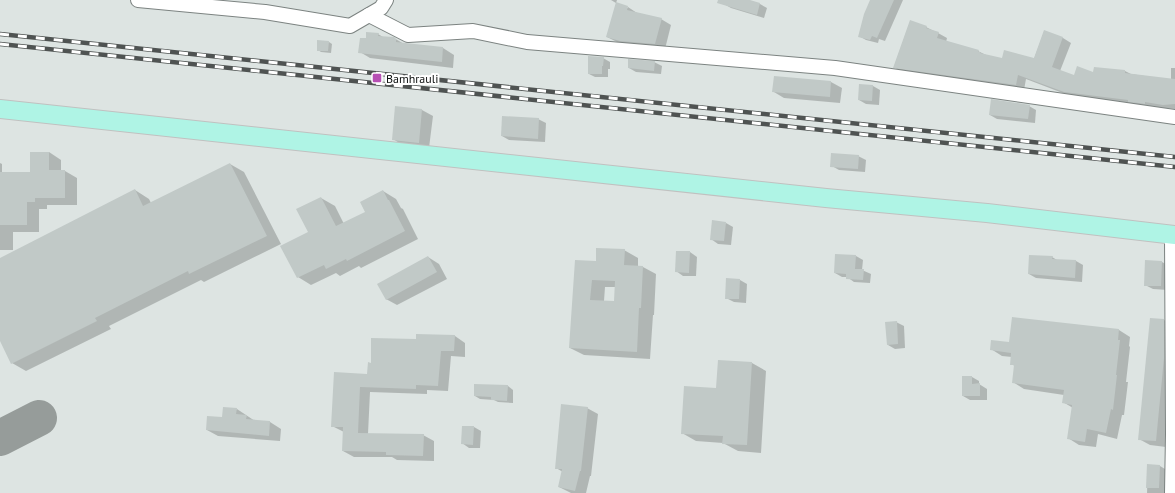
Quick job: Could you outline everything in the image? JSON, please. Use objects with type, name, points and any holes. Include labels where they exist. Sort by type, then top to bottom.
[{"type":"main road","points":[[0,109],[826,198],[987,212],[1174,235]]},
{"type":"street","points":[[138,0],[265,12],[350,26],[381,8],[386,0]]},
{"type":"street","points":[[368,15],[408,35],[472,31],[527,42],[835,68],[1175,118]]},
{"type":"street","points":[[1172,493],[1174,235]]},
{"type":"building","points":[[718,0],[750,0],[760,3],[757,15],[717,3]]},
{"type":"building","points":[[870,0],[894,0],[877,38],[872,36],[870,40],[858,37],[864,14]]},
{"type":"building","points":[[616,2],[628,6],[627,10],[662,18],[655,44],[620,41],[606,37]]},
{"type":"building","points":[[910,20],[927,26],[926,28],[939,32],[937,38],[979,50],[978,52],[980,53],[1002,58],[1004,50],[1034,58],[1044,30],[1063,37],[1052,67],[1074,75],[1077,66],[1093,72],[1094,67],[1125,70],[1125,73],[1175,79],[1175,104],[1163,105],[1145,102],[1145,104],[1128,102],[1128,100],[1064,92],[1018,75],[1016,85],[893,68]]},
{"type":"building","points":[[366,32],[379,33],[378,36],[394,37],[396,42],[443,47],[442,62],[358,53],[360,38],[366,38]]},
{"type":"building","points":[[317,40],[329,41],[328,51],[317,51]]},
{"type":"building","points":[[588,56],[604,57],[602,74],[588,74]]},
{"type":"building","points":[[628,59],[655,61],[654,71],[628,68]]},
{"type":"building","points":[[774,76],[831,81],[830,97],[772,92]]},
{"type":"building","points":[[859,84],[873,85],[872,101],[858,100]]},
{"type":"building","points":[[991,99],[1030,105],[1028,119],[989,115]]},
{"type":"building","points":[[395,106],[422,109],[419,143],[392,140]]},
{"type":"building","points":[[502,116],[539,118],[538,139],[501,136]]},
{"type":"building","points":[[30,152],[49,152],[49,170],[65,170],[65,198],[35,198],[35,202],[27,202],[27,225],[0,225],[0,172],[30,172]]},
{"type":"building","points":[[831,153],[859,155],[858,169],[830,167]]},
{"type":"building","points":[[230,163],[267,236],[189,274],[188,271],[95,318],[97,321],[11,364],[0,341],[0,258],[135,189],[143,206]]},
{"type":"building","points":[[383,190],[405,231],[347,261],[346,259],[326,269],[324,265],[297,278],[280,246],[308,232],[296,209],[321,197],[336,226],[365,212],[360,202]]},
{"type":"building","points":[[712,220],[726,222],[724,241],[710,240]]},
{"type":"building","points":[[596,248],[625,249],[624,265],[643,266],[637,352],[569,348],[575,260],[596,261]],"holes":[[[592,280],[615,281],[614,301],[590,300]]]},
{"type":"building","points":[[676,251],[690,251],[689,273],[675,272]]},
{"type":"building","points":[[835,254],[856,255],[855,269],[864,269],[863,280],[846,279],[846,274],[834,273]]},
{"type":"building","points":[[1029,255],[1053,256],[1052,259],[1076,260],[1075,278],[1028,274]]},
{"type":"building","points":[[428,256],[437,272],[386,300],[377,284]]},
{"type":"building","points":[[1145,260],[1162,261],[1161,286],[1144,286]]},
{"type":"building","points":[[726,278],[740,279],[739,299],[725,299]]},
{"type":"building","points":[[1012,317],[1119,329],[1118,340],[1120,340],[1113,410],[1111,409],[1106,433],[1087,429],[1085,442],[1067,439],[1072,405],[1062,403],[1064,390],[1012,383],[1014,365],[1010,365],[1011,353],[990,350],[991,340],[1009,342]]},
{"type":"building","points":[[1150,318],[1164,319],[1164,358],[1156,441],[1138,440]]},
{"type":"building","points":[[897,321],[898,344],[887,345],[885,322]]},
{"type":"building","points":[[416,334],[455,335],[454,351],[441,351],[438,386],[416,385],[416,389],[360,387],[358,433],[424,434],[423,456],[386,455],[386,452],[342,451],[343,427],[331,427],[334,372],[367,374],[368,362],[371,363],[371,338],[416,339]]},
{"type":"building","points":[[718,360],[752,362],[747,445],[722,444],[723,436],[681,434],[684,386],[716,388]]},
{"type":"building","points":[[962,376],[972,376],[972,384],[980,383],[980,396],[962,396]]},
{"type":"building","points":[[474,384],[508,385],[507,401],[491,400],[491,397],[474,396]]},
{"type":"building","points":[[561,404],[588,407],[581,471],[575,491],[558,487],[562,469],[555,469]]},
{"type":"building","points":[[223,407],[237,408],[236,414],[247,415],[246,419],[270,421],[269,436],[206,430],[207,416],[222,417]]},
{"type":"building","points":[[462,426],[474,426],[473,445],[461,444]]},
{"type":"building","points":[[1147,464],[1160,465],[1159,488],[1146,488]]},
{"type":"taxiway","points":[[0,438],[39,418]]},
{"type":"railway","points":[[0,34],[1175,157]]},
{"type":"railway","points":[[0,44],[1175,167]]},
{"type":"place","name":"Bamhrauli","points":[[377,78]]}]
